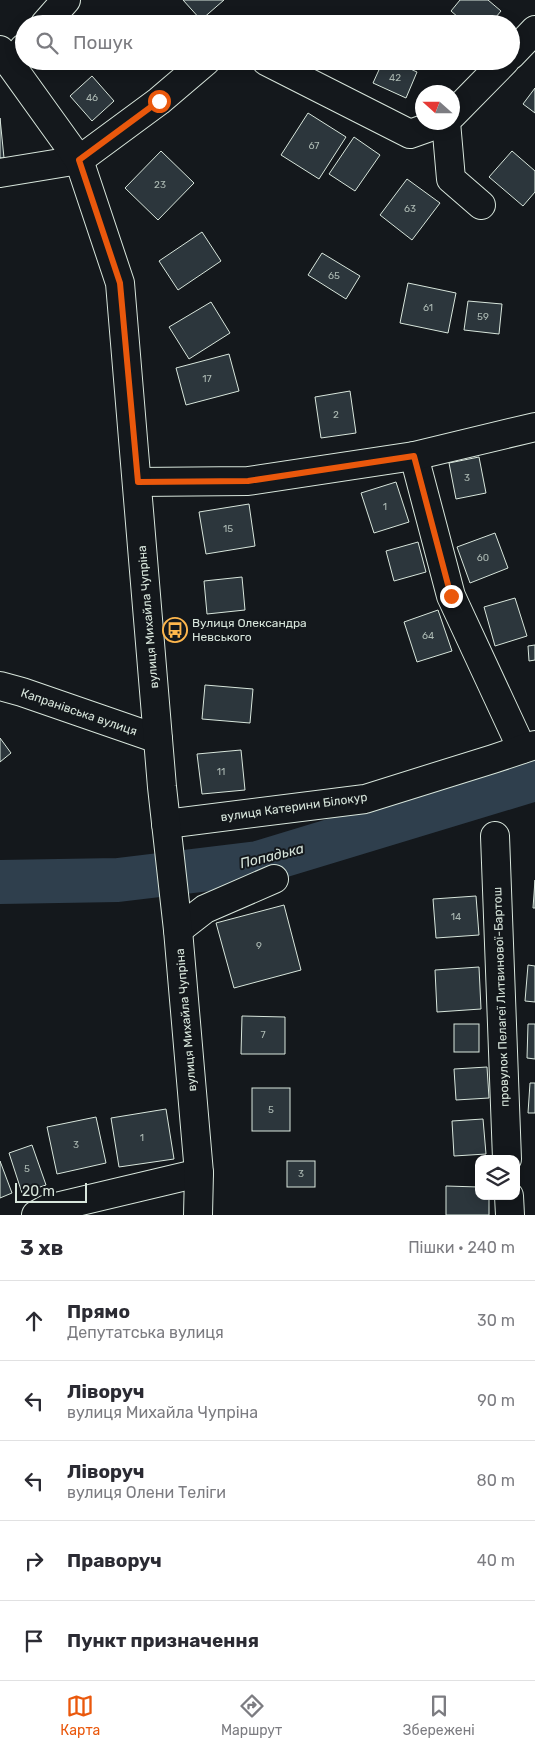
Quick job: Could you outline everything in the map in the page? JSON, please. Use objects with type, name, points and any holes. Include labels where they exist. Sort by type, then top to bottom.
[{"type":"street","points":[[53,15],[66,0]]},
{"type":"street","points":[[520,46],[535,30]]},
{"type":"street","name":"вулиця Михайла Чупріна","points":[[21,70],[79,160],[120,283],[166,832],[177,920],[199,1173],[198,1215]]},
{"type":"street","points":[[0,173],[79,160],[159,101],[195,70]]},
{"type":"street","points":[[284,70],[410,134],[422,130]]},
{"type":"street","points":[[460,107],[496,70]]},
{"type":"street","points":[[446,130],[452,179],[481,205]]},
{"type":"street","points":[[138,482],[248,481],[414,456],[535,427]]},
{"type":"street","points":[[414,456],[451,596],[529,747]]},
{"type":"street","name":"Капранівська вулиця","points":[[0,686],[158,739]]},
{"type":"street","name":"вулиця Катерини Білокур","points":[[166,832],[365,799],[529,747]]},
{"type":"street","name":"провулок Пелагеї Литвинової-Бартош","points":[[495,836],[507,1155]]},
{"type":"street","points":[[177,920],[274,879]]},
{"type":"street","points":[[36,1215],[47,1209],[199,1173]]},
{"type":"street","points":[[509,1200],[510,1215]]},
{"type":"building","points":[[183,0],[224,0],[207,15],[196,15]]},
{"type":"building","points":[[460,0],[488,0],[501,11],[498,15],[456,15],[451,11]]},
{"type":"building","points":[[379,70],[413,70],[417,72],[406,98],[373,83]]},
{"type":"building","points":[[92,76],[114,101],[92,121],[70,96]]},
{"type":"building","points":[[535,88],[535,113],[523,104]]},
{"type":"building","points":[[308,113],[346,137],[319,179],[281,155]]},
{"type":"building","points":[[0,118],[4,158],[0,158]]},
{"type":"building","points":[[354,137],[380,155],[355,191],[329,174]]},
{"type":"building","points":[[161,151],[194,183],[158,220],[125,188]]},
{"type":"building","points":[[512,151],[535,171],[535,192],[523,206],[489,177]]},
{"type":"building","points":[[407,179],[440,203],[412,240],[380,215]]},
{"type":"building","points":[[202,232],[221,261],[178,290],[159,261]]},
{"type":"building","points":[[322,253],[360,276],[346,299],[308,275]]},
{"type":"building","points":[[408,283],[456,293],[448,333],[400,323]]},
{"type":"building","points":[[468,301],[502,304],[499,334],[464,330]]},
{"type":"building","points":[[211,302],[230,333],[189,359],[169,327]]},
{"type":"building","points":[[229,354],[239,391],[186,405],[176,368]]},
{"type":"building","points":[[350,391],[356,433],[321,438],[315,397]]},
{"type":"building","points":[[479,457],[486,493],[456,499],[449,463]]},
{"type":"building","points":[[396,482],[409,522],[374,533],[361,493]]},
{"type":"building","points":[[249,504],[255,546],[206,554],[199,512]]},
{"type":"building","points":[[495,533],[508,568],[470,583],[457,547]]},
{"type":"building","points":[[418,542],[426,572],[394,581],[386,551]]},
{"type":"building","points":[[242,577],[245,610],[207,614],[204,581]]},
{"type":"building","points":[[515,598],[527,636],[495,646],[484,607]]},
{"type":"building","points":[[438,610],[452,651],[417,662],[404,622]]},
{"type":"building","points":[[535,645],[535,660],[529,661],[528,646]]},
{"type":"building","points":[[205,685],[253,689],[250,723],[202,719]]},
{"type":"building","points":[[0,738],[11,753],[0,762]]},
{"type":"building","points":[[241,750],[245,790],[202,794],[197,754]]},
{"type":"building","points":[[535,880],[535,908],[533,908]]},
{"type":"building","points":[[476,896],[479,935],[436,938],[433,899]]},
{"type":"building","points":[[284,905],[301,970],[234,988],[216,923]]},
{"type":"building","points":[[528,965],[535,966],[535,1002],[525,1001]]},
{"type":"building","points":[[479,967],[481,1009],[437,1012],[435,970]]},
{"type":"building","points":[[242,1016],[285,1017],[285,1054],[241,1054]]},
{"type":"building","points":[[454,1024],[479,1024],[479,1052],[454,1052]]},
{"type":"building","points":[[528,1024],[535,1024],[535,1059],[527,1058]]},
{"type":"building","points":[[487,1067],[489,1098],[456,1100],[454,1069]]},
{"type":"building","points":[[530,1083],[535,1083],[535,1113],[528,1113]]},
{"type":"building","points":[[252,1088],[290,1088],[290,1131],[252,1131]]},
{"type":"building","points":[[166,1109],[174,1159],[119,1167],[111,1118]]},
{"type":"building","points":[[96,1117],[106,1163],[57,1174],[47,1127]]},
{"type":"building","points":[[483,1119],[486,1154],[454,1156],[452,1121]]},
{"type":"building","points":[[32,1145],[46,1185],[22,1193],[9,1153]]},
{"type":"building","points":[[0,1161],[12,1193],[0,1198]]},
{"type":"building","points":[[287,1161],[315,1161],[315,1187],[287,1187]]},
{"type":"building","points":[[446,1186],[475,1187],[475,1200],[489,1200],[489,1215],[446,1215]]},
{"type":"waterway","name":"Попадька","points":[[0,882],[118,880],[258,863],[535,779]]},
{"type":"place","name":"Вулиця Олександра Невського","points":[[175,630]]},
{"type":"route","points":[[159,101],[79,160],[120,283],[138,482],[248,481],[414,456],[451,596]]}]
